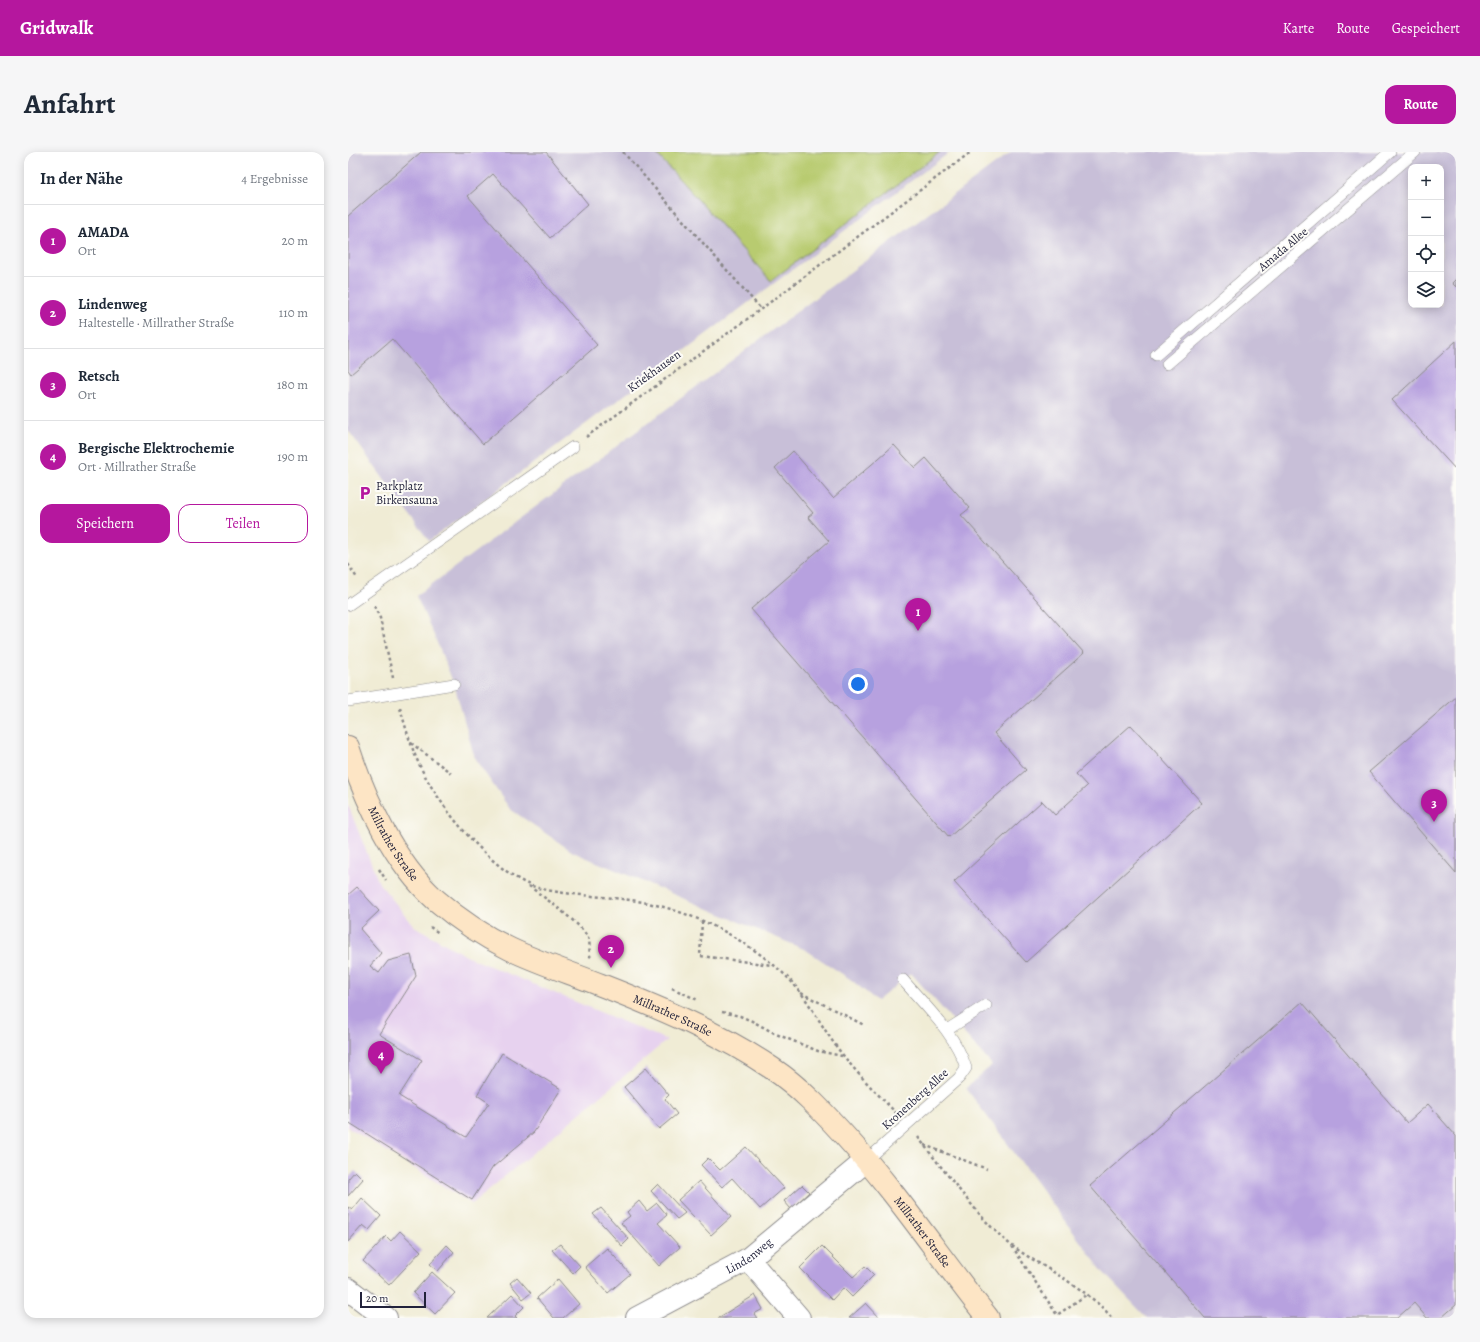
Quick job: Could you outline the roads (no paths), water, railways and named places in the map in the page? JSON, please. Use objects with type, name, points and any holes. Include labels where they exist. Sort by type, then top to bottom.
[{"type":"main road","name":"Millrather Straße","points":[[348,746],[367,798],[394,848],[411,873],[434,898],[479,932],[511,950],[616,991],[726,1040],[774,1070],[801,1091],[867,1160],[988,1318]]},
{"type":"street","name":"Lindenweg","points":[[637,1318],[748,1259],[867,1160]]},
{"type":"street","points":[[748,1259],[799,1318]]},
{"type":"street","points":[[348,1289],[386,1318]]},
{"type":"lane","name":"Amada Allee","points":[[1156,355],[1390,152]]},
{"type":"lane","name":"Amada Allee","points":[[1167,364],[1415,152]]},
{"type":"lane","points":[[348,605],[573,447]]},
{"type":"lane","points":[[348,701],[454,684]]},
{"type":"lane","points":[[903,980],[947,1030],[986,1005]]},
{"type":"lane","name":"Kronenberg Allee","points":[[867,1160],[959,1078],[966,1068],[963,1057],[947,1030]]},
{"type":"place","name":"Parkplatz Birkensauna","points":[[365,493]]},
{"type":"place","name":"AMADA","points":[[918,631]]},
{"type":"place","name":"Retsch","points":[[1434,822]]},
{"type":"place","name":"Lindenweg","points":[[611,968]]},
{"type":"place","name":"Bergische Elektrochemie","points":[[381,1074]]}]
